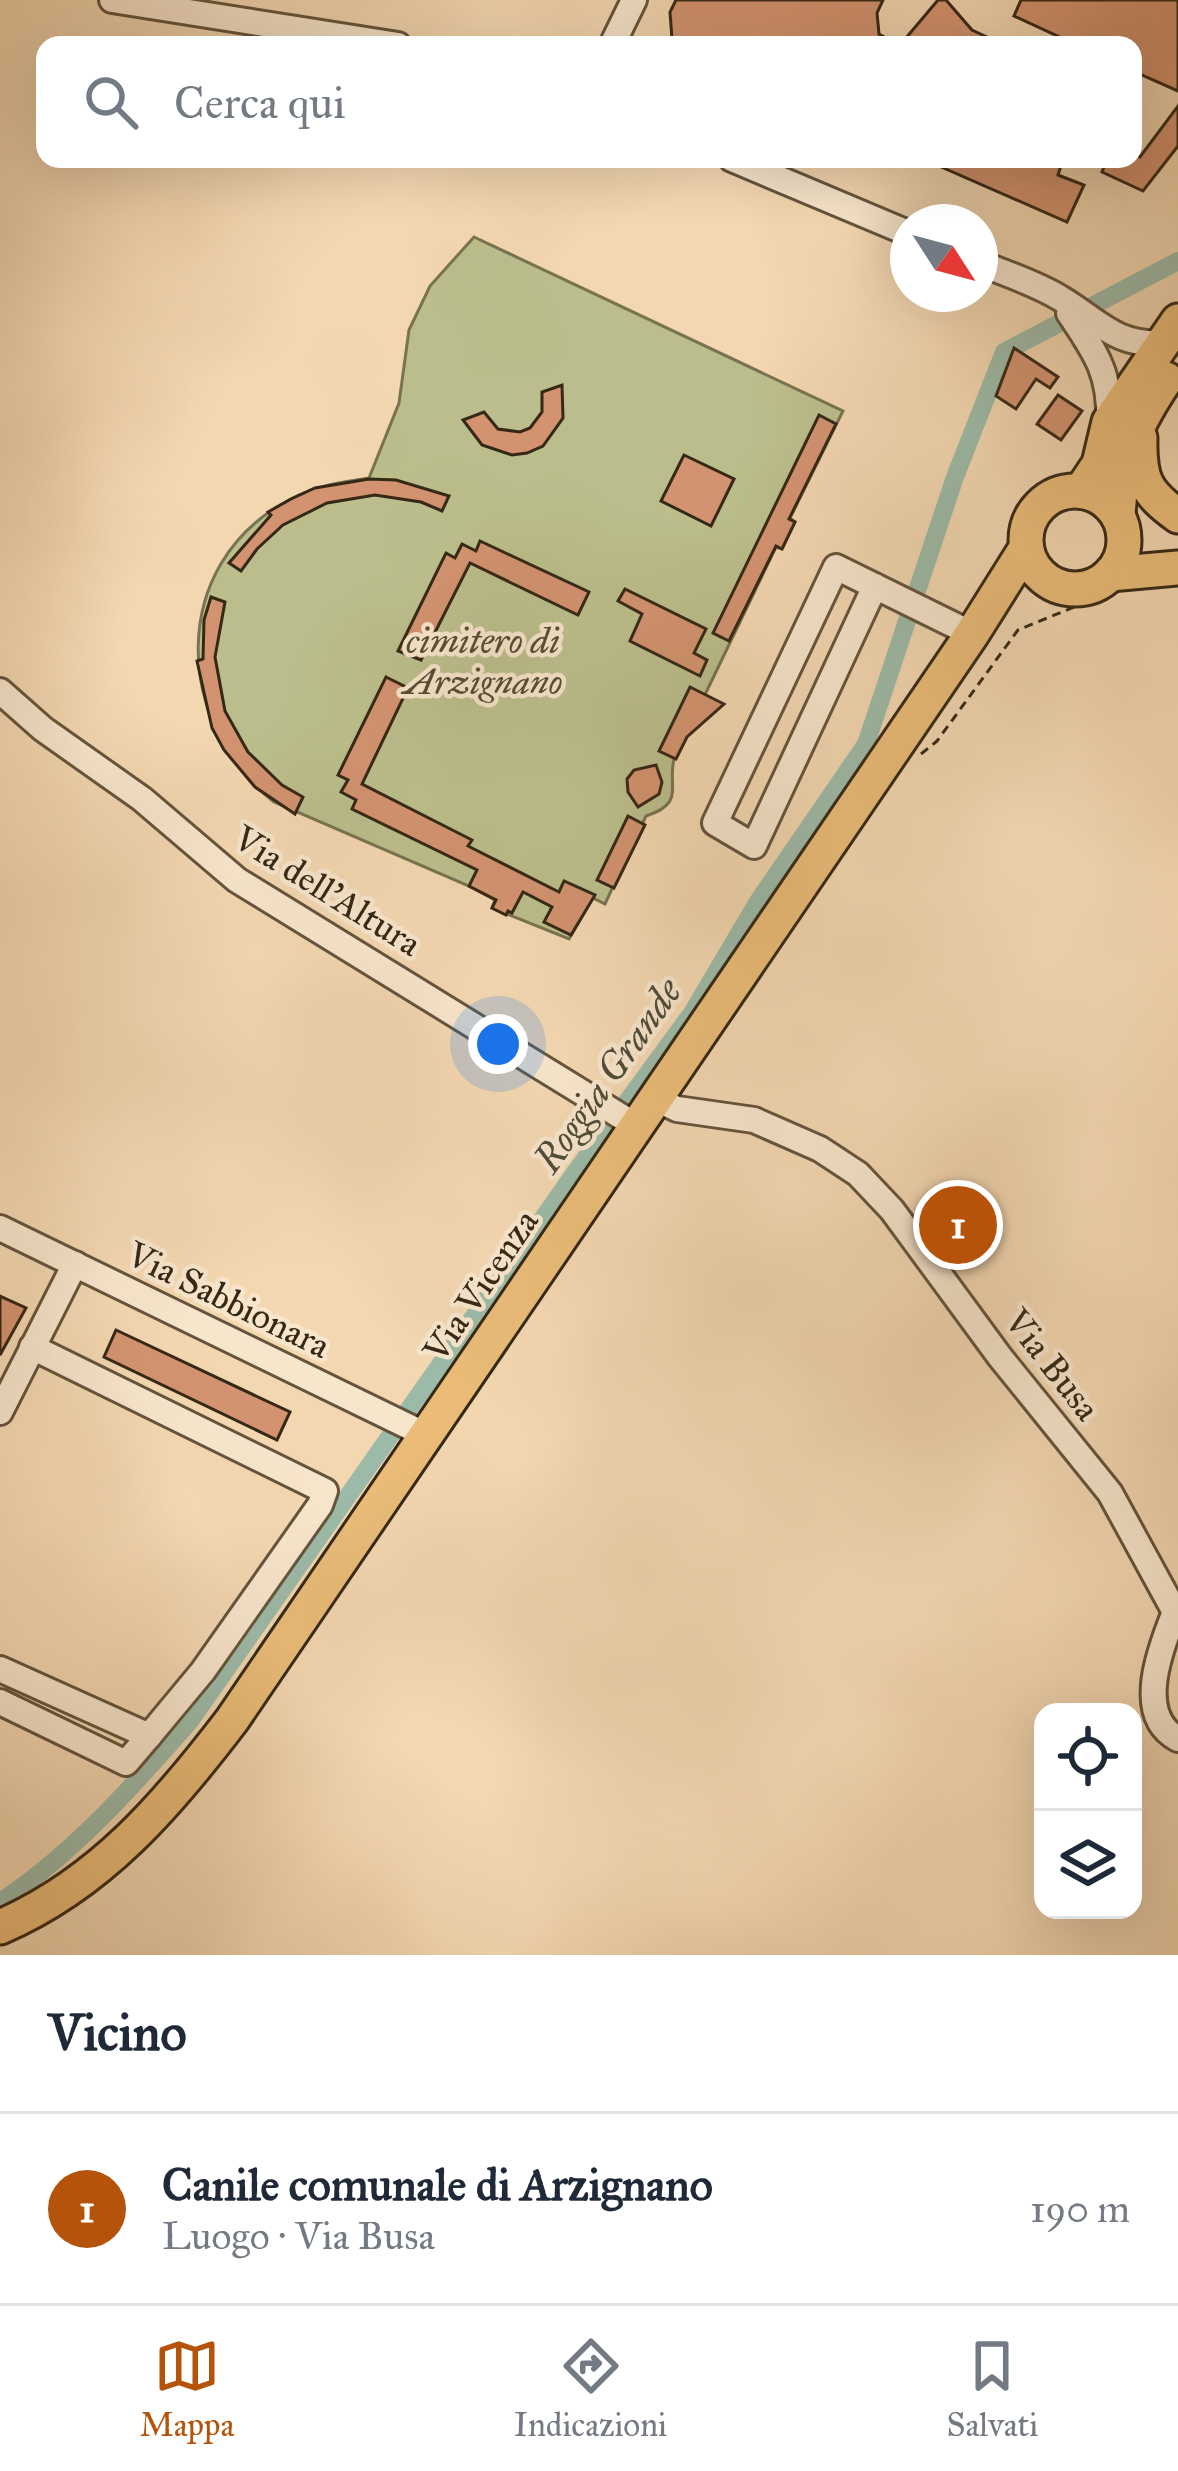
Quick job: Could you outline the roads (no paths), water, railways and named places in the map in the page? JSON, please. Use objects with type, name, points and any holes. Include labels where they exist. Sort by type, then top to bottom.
[{"type":"main road","points":[[1173,342],[1081,490],[1108,504],[1121,526],[1147,548],[1178,556]]},
{"type":"main road","points":[[1124,420],[1146,485],[1178,517]]},
{"type":"main road","points":[[1102,586],[1123,550],[1124,420]]},
{"type":"main road","name":"Via Vicenza","points":[[0,1927],[79,1883],[126,1845],[187,1779],[232,1720],[972,634],[1026,548],[1030,518],[1039,506],[1065,491],[1081,490]]},
{"type":"main road","points":[[1026,548],[1036,570],[1054,584]]},
{"type":"main road","name":"Via Vicenza","points":[[972,634],[1028,589],[1054,584],[1102,586],[1178,568]]},
{"type":"street","points":[[112,0],[160,3],[347,36]]},
{"type":"street","points":[[616,36],[634,0]]},
{"type":"street","points":[[753,168],[890,225]]},
{"type":"street","points":[[998,271],[1058,296],[1106,331],[1137,344],[1173,342]]},
{"type":"street","points":[[1058,296],[1096,353],[1124,420]]},
{"type":"street","points":[[875,586],[754,846],[716,823],[836,567],[875,586],[972,634]]},
{"type":"street","name":"Via dell'Altura","points":[[0,692],[43,729],[142,799],[237,880],[645,1112]]},
{"type":"street","name":"Via Busa","points":[[645,1112],[677,1109],[754,1120],[820,1149],[858,1174],[892,1210],[1000,1357],[1110,1493],[1176,1611]]},
{"type":"street","name":"Via Sabbionara","points":[[0,1228],[426,1435]]},
{"type":"street","points":[[0,1412],[75,1264]]},
{"type":"street","points":[[0,1702],[126,1763],[203,1671],[320,1505],[325,1491],[32,1348]]},
{"type":"street","points":[[1176,1611],[1164,1638],[1153,1697],[1156,1719],[1178,1739]]},
{"type":"street","points":[[0,1669],[148,1736]]},
{"type":"waterway","name":"Roggia Grande","points":[[0,1902],[77,1841],[190,1721],[692,1013],[757,903],[866,744],[955,477],[1004,352],[1178,261]]},
{"type":"place","name":"Canile comunale di Arzignano","points":[[958,1225]]},
{"type":"park label","name":"cimitero di Arzignano","points":[[483,660]]}]
